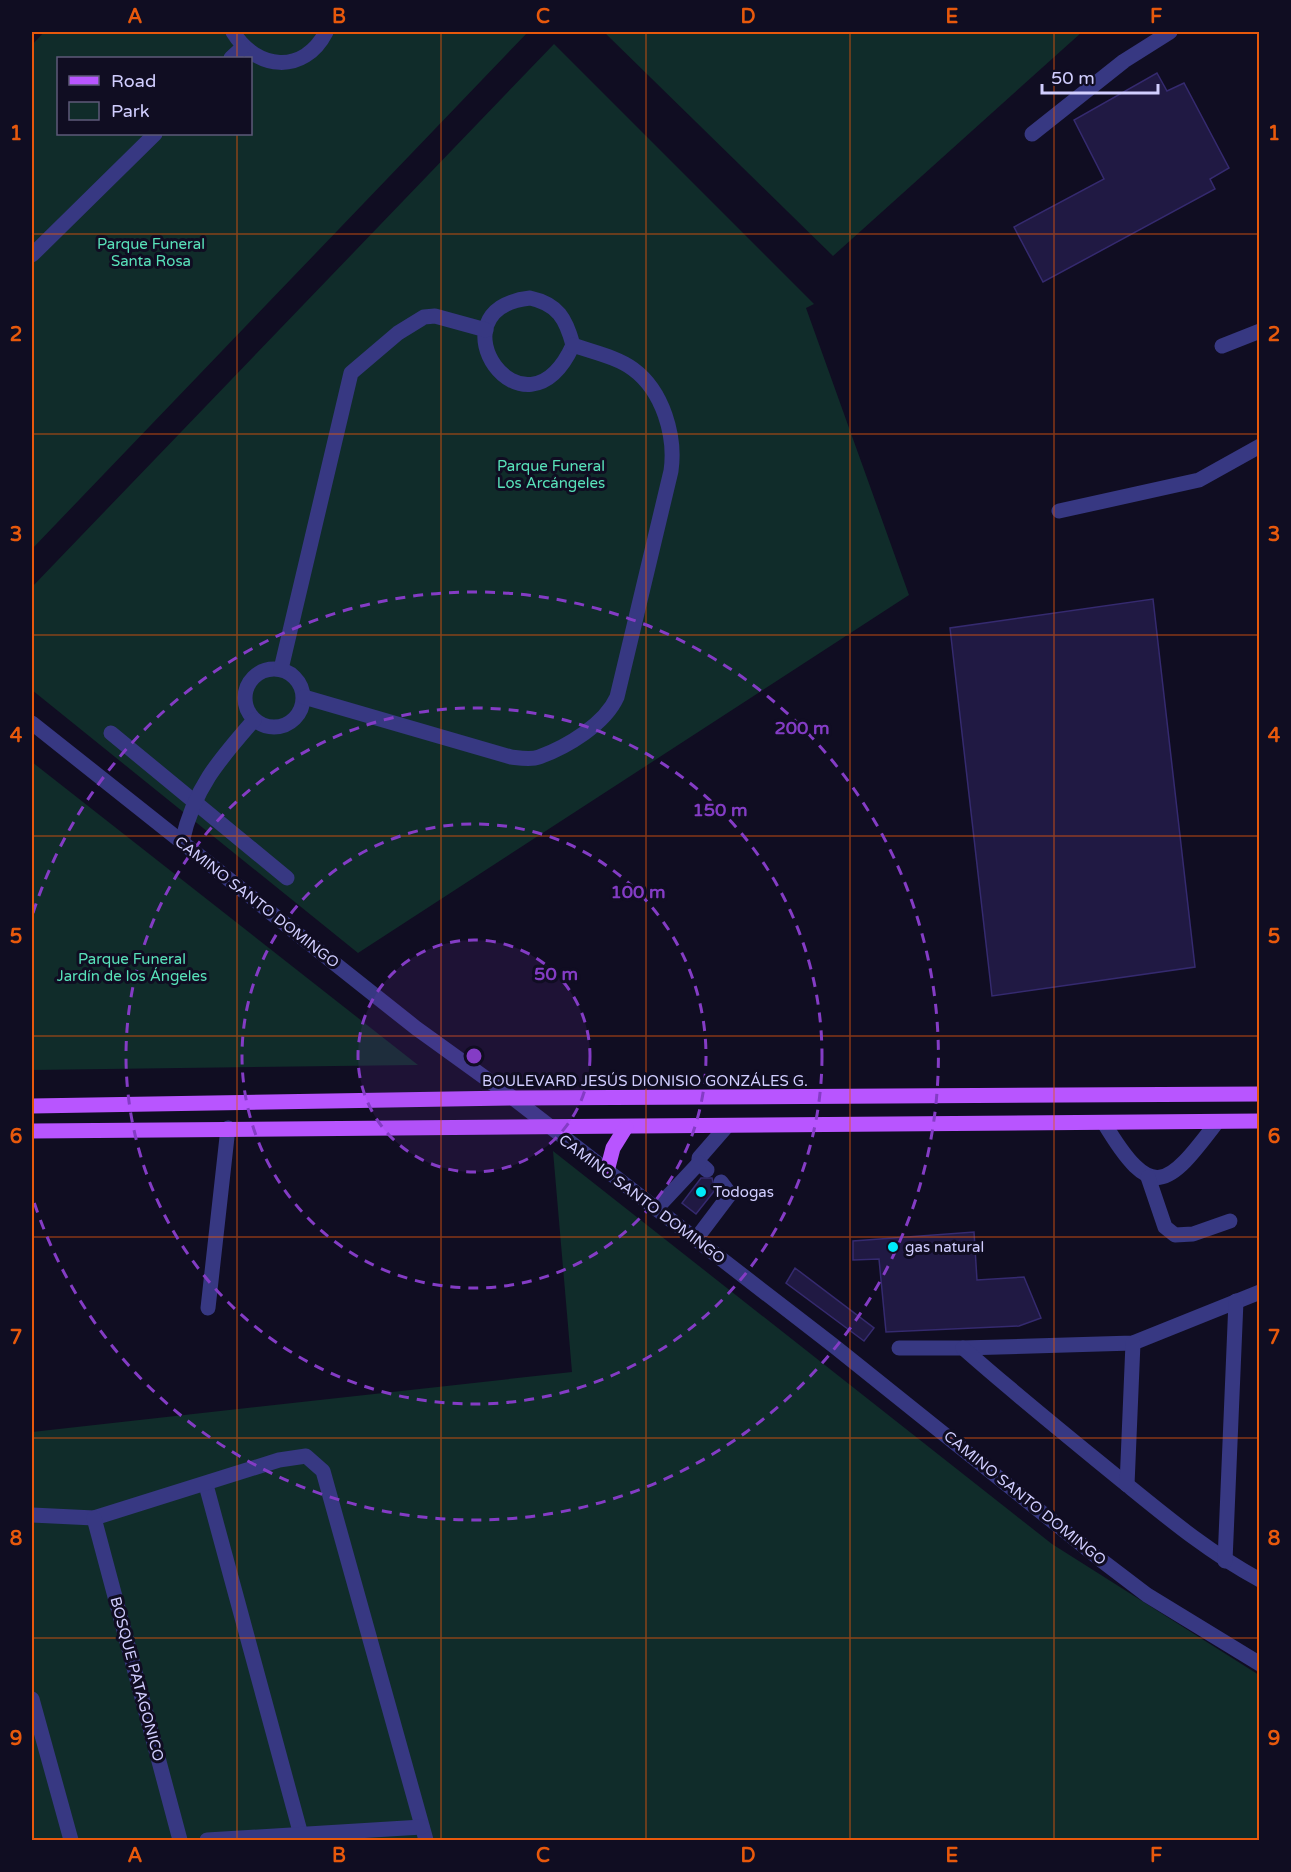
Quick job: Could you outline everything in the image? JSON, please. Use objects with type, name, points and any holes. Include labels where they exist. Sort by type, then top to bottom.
[{"type":"main road","name":"BOULEVARD JESÚS DIONISIO GONZÁLES G.","points":[[32,1106],[513,1098],[916,1098],[1260,1094]]},
{"type":"main road","points":[[32,1131],[228,1128],[551,1129],[1260,1121]]},
{"type":"main road","points":[[607,1172],[612,1148],[627,1127]]},
{"type":"street","points":[[233,32],[243,47],[257,57],[274,63],[292,61],[308,54],[321,42],[326,32]]},
{"type":"street","points":[[1032,134],[1124,61],[1170,32]]},
{"type":"street","points":[[232,57],[243,47]]},
{"type":"street","points":[[32,255],[154,135]]},
{"type":"street","points":[[530,298],[545,301],[557,309],[566,321],[573,345],[556,373],[544,380],[518,382],[505,377],[488,357],[486,330],[492,316],[502,306],[516,299],[530,298]]},
{"type":"street","points":[[281,669],[351,374],[398,333],[424,318],[435,316],[486,330]]},
{"type":"street","points":[[1222,346],[1260,331]]},
{"type":"street","points":[[304,697],[511,757],[524,758],[537,758],[554,750],[608,714],[617,697],[669,482],[672,440],[654,394],[635,370],[573,345]]},
{"type":"street","points":[[1059,511],[1199,480],[1260,446]]},
{"type":"street","points":[[281,669],[297,679],[304,697],[302,707],[291,723],[272,727],[254,720],[245,703],[248,684],[262,671],[281,669]]},
{"type":"street","points":[[182,842],[195,799],[215,766],[254,720]]},
{"type":"street","name":"CAMINO SANTO DOMINGO","points":[[32,723],[416,1028],[513,1098],[926,1418],[1119,1574],[1180,1617],[1260,1664]]},
{"type":"street","points":[[111,733],[195,799],[287,878]]},
{"type":"street","points":[[1148,1177],[1162,1177],[1179,1169],[1217,1122]]},
{"type":"street","points":[[1104,1123],[1127,1158],[1148,1177],[1165,1227],[1176,1235],[1193,1234],[1230,1221]]},
{"type":"street","points":[[656,1209],[703,1167],[701,1155],[726,1127]]},
{"type":"street","points":[[208,1308],[228,1128]]},
{"type":"street","points":[[696,1239],[730,1194],[721,1182]]},
{"type":"street","points":[[899,1347],[963,1348],[1133,1343],[1260,1292]]},
{"type":"street","points":[[1225,1561],[1236,1301]]},
{"type":"street","points":[[1127,1485],[1133,1343]]},
{"type":"street","points":[[963,1348],[1053,1426],[1127,1485],[1225,1561],[1260,1580]]},
{"type":"street","points":[[32,1515],[94,1518],[206,1485],[279,1460],[306,1456],[323,1471],[424,1834],[301,1835],[207,1840]]},
{"type":"street","points":[[206,1485],[301,1835]]},
{"type":"street","name":"BOSQUE PATAGONICO","points":[[94,1518],[180,1840]]},
{"type":"street","points":[[32,1699],[70,1840]]},
{"type":"green space","name":"Parque Funeral Santa Rosa","points":[[44,32],[528,32],[32,549],[32,45]]},
{"type":"green space","points":[[604,32],[1082,32],[833,256]]},
{"type":"green space","name":"Parque Funeral Los Arcángeles","points":[[554,44],[814,304],[806,308],[909,595],[358,953],[32,690],[32,587]]},
{"type":"green space","name":"Parque Funeral Jardín de los Ángeles","points":[[32,762],[418,1065],[32,1070]]},
{"type":"green space","points":[[553,1151],[1052,1544],[1259,1675],[1259,1840],[32,1840],[32,1432],[572,1372]]},
{"type":"building","points":[[1157,73],[1167,91],[1184,83],[1229,168],[1210,179],[1215,189],[1043,282],[1014,227],[1104,179],[1074,120]]},
{"type":"building","points":[[1153,599],[1195,967],[992,996],[950,628]]},
{"type":"building","name":"Todogas","points":[[701,1178],[712,1178],[715,1190],[696,1214],[682,1203]]},
{"type":"building","points":[[974,1232],[977,1280],[1024,1277],[1041,1318],[1019,1326],[886,1332],[879,1259],[853,1260],[853,1241]]},
{"type":"building","points":[[795,1268],[874,1328],[864,1341],[786,1283]]},
{"type":"place","name":"Todogas","points":[[701,1192]]},
{"type":"place","name":"gas natural","points":[[893,1247]]}]
